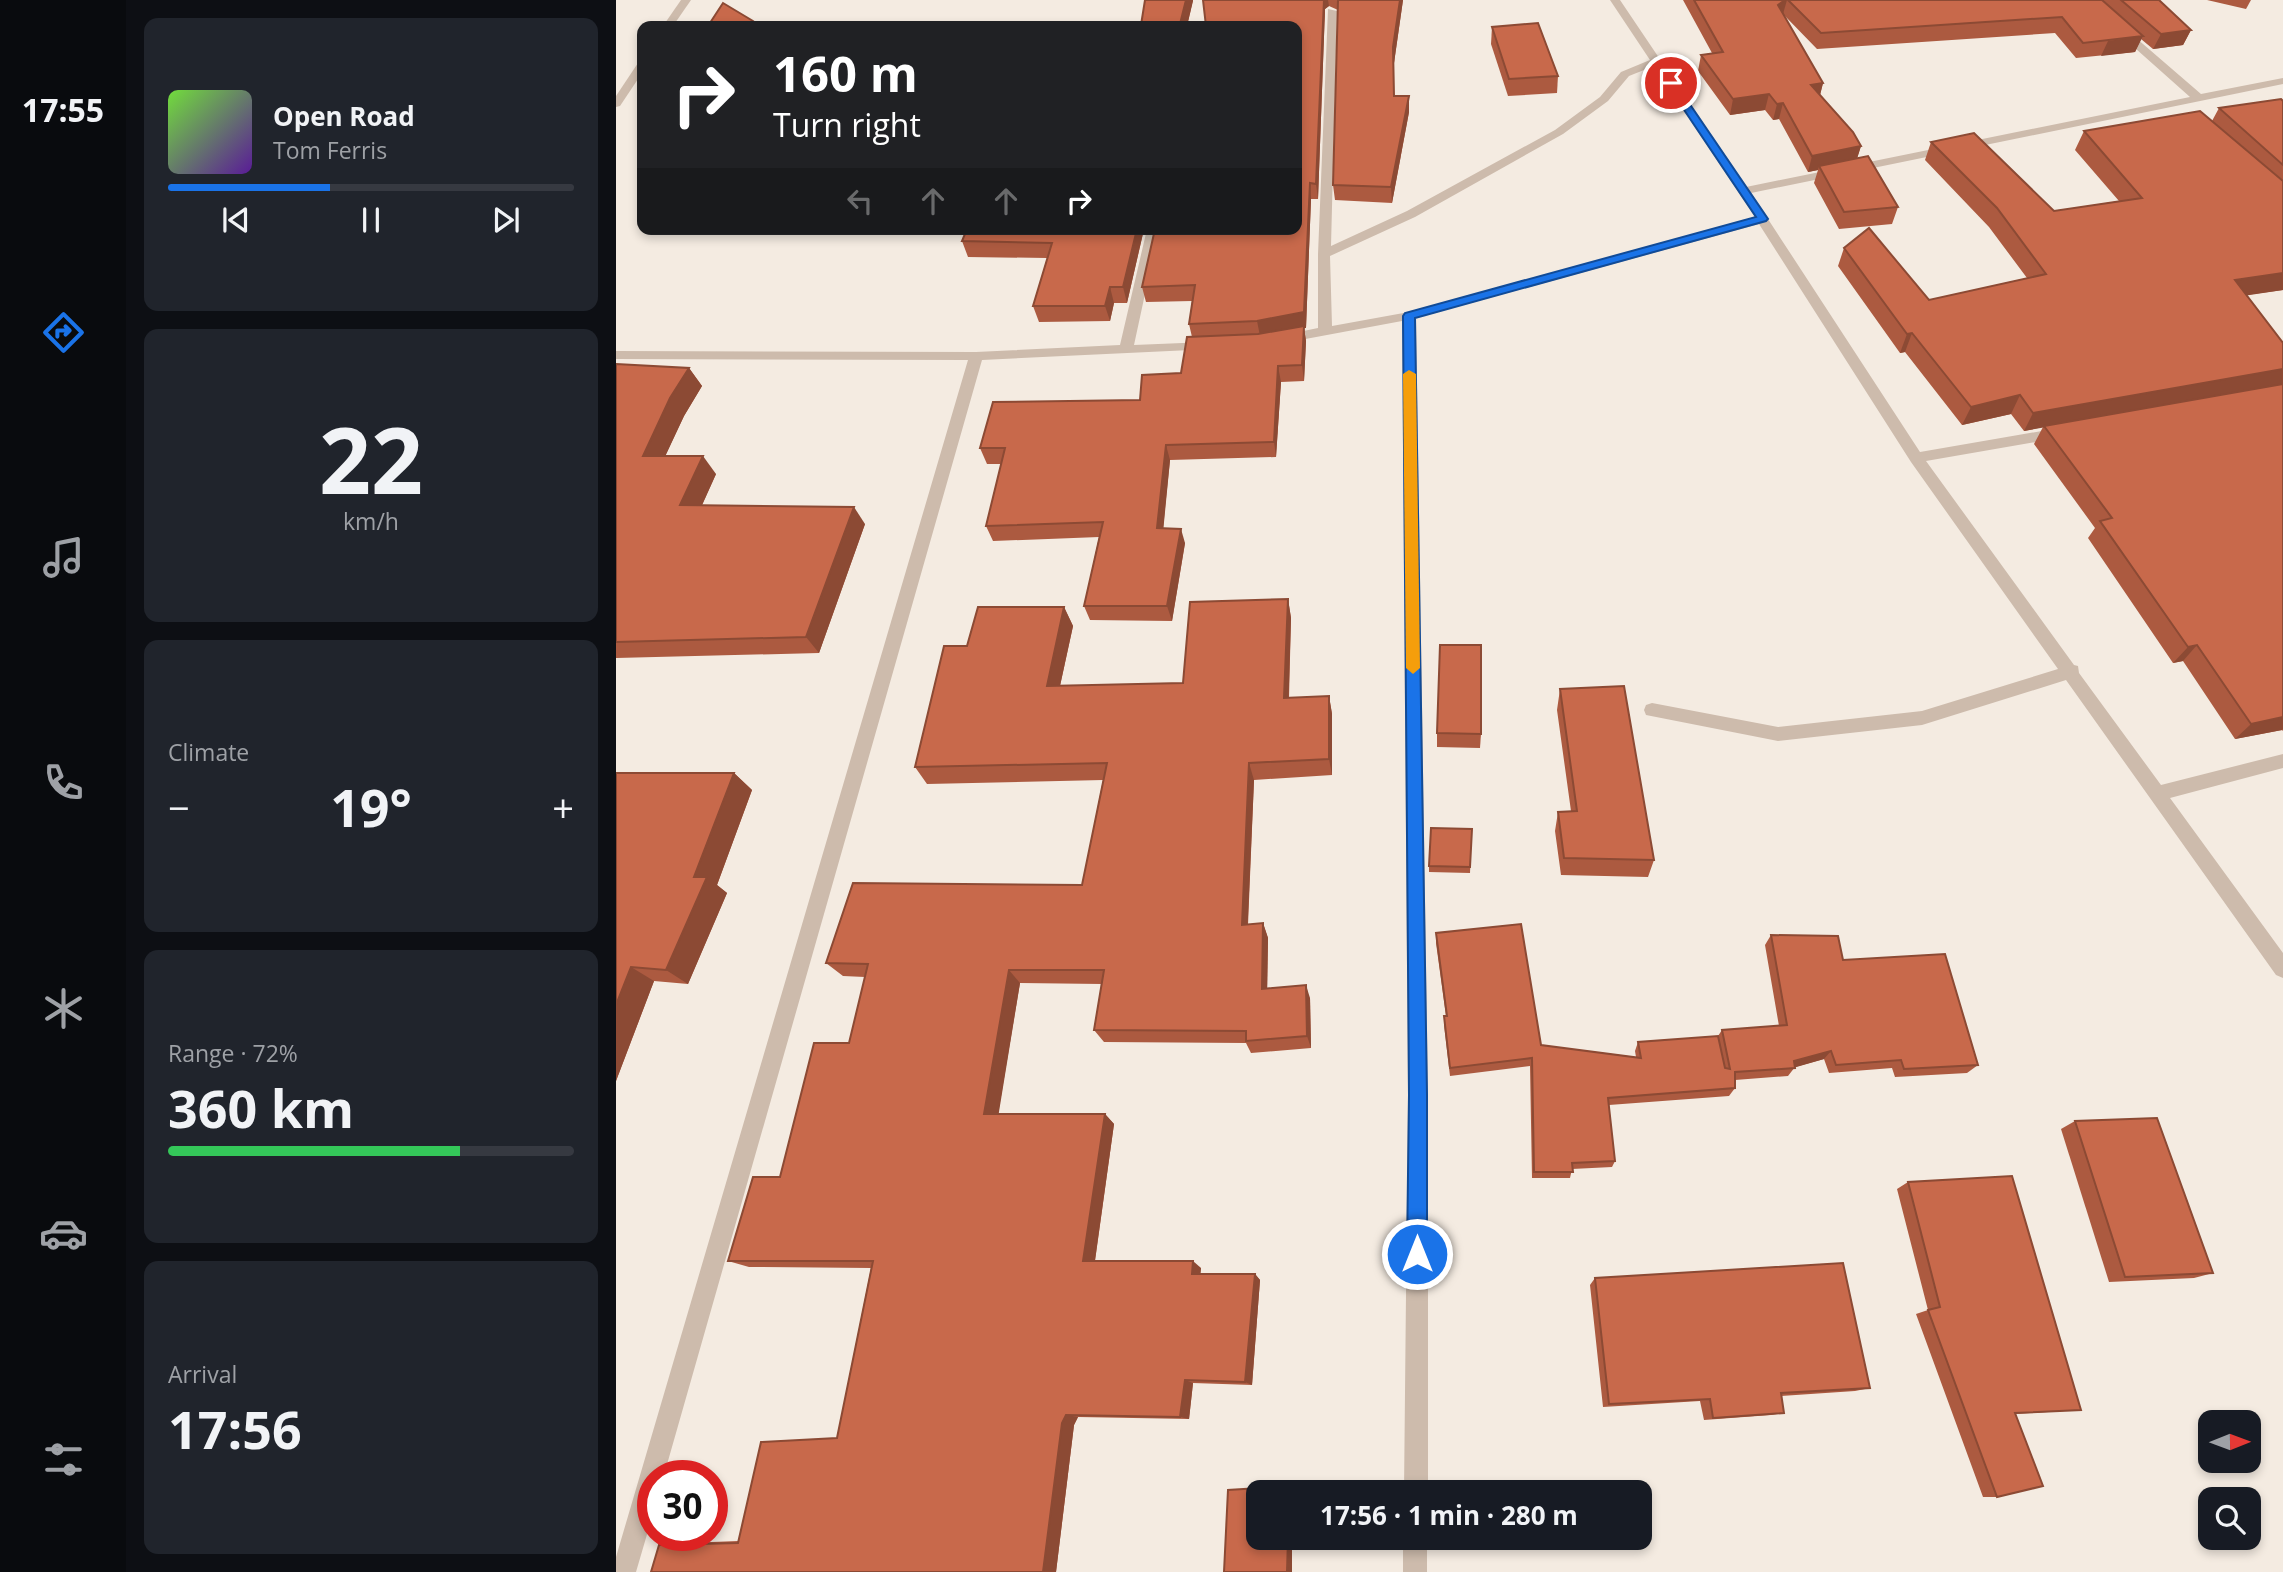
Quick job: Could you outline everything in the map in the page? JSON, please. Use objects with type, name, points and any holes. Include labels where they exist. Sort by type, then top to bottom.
[{"type":"street","points":[[671,21],[686,0]]},
{"type":"street","points":[[1615,0],[1744,191],[1916,458],[2072,671],[2155,794],[2283,969]]},
{"type":"street","points":[[2086,0],[2197,97]]},
{"type":"street","points":[[1325,333],[1324,254],[1332,11]]},
{"type":"street","points":[[1324,254],[1410,214],[1559,132],[1604,99],[1625,74],[1656,62]]},
{"type":"street","points":[[616,104],[637,72]]},
{"type":"street","points":[[1744,191],[2169,102],[2283,81]]},
{"type":"street","points":[[2169,102],[2179,111]]},
{"type":"street","points":[[1273,341],[1409,316],[1762,219]]},
{"type":"street","points":[[1126,349],[1152,235]]},
{"type":"street","points":[[1409,316],[1418,1095],[1416,1480]]},
{"type":"street","points":[[616,355],[976,356],[1220,345]]},
{"type":"street","points":[[624,1572],[976,356]]},
{"type":"street","points":[[1916,458],[2079,429]]},
{"type":"street","points":[[1652,710],[1778,734],[1922,718],[2072,671]]},
{"type":"street","points":[[2155,794],[2283,761]]},
{"type":"street","points":[[1415,1550],[1415,1572]]},
{"type":"building","points":[[1145,0],[1186,0],[1181,21],[1142,21]]},
{"type":"building","points":[[1203,0],[1324,0],[1316,184],[1310,183],[1304,312],[1257,321],[1189,324],[1195,285],[1142,287],[1154,235],[1302,235],[1302,21],[1205,21]]},
{"type":"building","points":[[1338,0],[1400,0],[1393,47],[1394,96],[1409,96],[1391,187],[1333,185]]},
{"type":"building","points":[[1694,0],[1785,0],[1778,5],[1823,83],[1811,85],[1853,132],[1861,146],[1812,156],[1783,103],[1777,104],[1769,94],[1733,99],[1701,55],[1723,52]]},
{"type":"building","points":[[1788,0],[2102,0],[2143,36],[2083,43],[2062,17],[1821,33]]},
{"type":"building","points":[[2121,0],[2159,0],[2191,30],[2161,34]]},
{"type":"building","points":[[723,3],[753,21],[711,21]]},
{"type":"building","points":[[1538,23],[1558,76],[1509,79],[1492,27]]},
{"type":"building","points":[[2281,99],[2283,101],[2283,165],[2219,108]]},
{"type":"building","points":[[2200,111],[2283,181],[2283,273],[2235,280],[2283,343],[2283,369],[2033,413],[2020,395],[1971,407],[1912,333],[1907,334],[1844,248],[1869,228],[1929,300],[2046,274],[1997,208],[1931,142],[1974,133],[2054,211],[2142,198],[2084,131]]},
{"type":"building","points":[[1868,156],[1898,207],[1844,212],[1819,166]]},
{"type":"building","points":[[964,235],[1136,235],[1123,287],[1110,287],[1105,306],[1033,306],[1052,243],[962,241]]},
{"type":"building","points":[[1304,326],[1302,365],[1278,366],[1274,442],[1166,445],[1157,528],[1181,529],[1167,606],[1084,606],[1103,522],[986,526],[1005,448],[980,448],[993,402],[1140,400],[1142,375],[1181,373],[1187,337],[1258,334]]},
{"type":"building","points":[[616,364],[689,368],[670,398],[643,456],[703,456],[680,505],[854,507],[806,637],[616,642]]},
{"type":"building","points":[[2283,384],[2283,717],[2251,724],[2197,645],[2188,647],[2100,521],[2112,518],[2044,426]]},
{"type":"building","points":[[1288,599],[1284,698],[1329,696],[1329,759],[1249,763],[1242,925],[1263,923],[1262,989],[1306,985],[1307,1036],[1246,1041],[1246,1031],[1094,1030],[1104,970],[1009,970],[984,1114],[1105,1114],[1083,1261],[1193,1261],[1192,1274],[1255,1274],[1245,1382],[1185,1380],[1180,1417],[1066,1415],[1062,1423],[1043,1572],[651,1572],[657,1551],[728,1551],[728,1543],[738,1543],[761,1442],[837,1438],[873,1261],[728,1261],[753,1177],[780,1177],[814,1043],[849,1043],[868,964],[826,963],[853,883],[1082,885],[1107,763],[915,767],[944,646],[967,646],[978,607],[1064,607],[1047,686],[1183,683],[1190,602]]},
{"type":"building","points":[[1440,645],[1481,645],[1481,734],[1437,733]]},
{"type":"building","points":[[1624,686],[1654,860],[1564,858],[1558,812],[1577,811],[1560,689]]},
{"type":"building","points":[[616,773],[734,773],[694,877],[707,877],[666,970],[631,967],[616,1005]]},
{"type":"building","points":[[1431,828],[1472,829],[1470,867],[1429,866]]},
{"type":"building","points":[[1521,924],[1541,1045],[1641,1058],[1638,1042],[1718,1036],[1725,1068],[1730,1069],[1722,1030],[1787,1025],[1771,935],[1838,936],[1843,960],[1945,954],[1978,1065],[1904,1069],[1901,1060],[1836,1065],[1831,1051],[1794,1061],[1795,1068],[1735,1072],[1735,1088],[1608,1098],[1615,1161],[1572,1163],[1573,1172],[1534,1172],[1532,1058],[1450,1068],[1444,1016],[1447,1016],[1436,933]]},
{"type":"building","points":[[2157,1118],[2213,1273],[2125,1277],[2075,1121]]},
{"type":"building","points":[[2012,1176],[2081,1410],[2015,1413],[2043,1486],[1997,1497],[1928,1310],[1940,1307],[1908,1182]]},
{"type":"building","points":[[1843,1263],[1870,1388],[1781,1393],[1784,1413],[1713,1418],[1710,1399],[1609,1404],[1595,1278]]},
{"type":"building","points":[[1246,1489],[1246,1550],[1288,1550],[1287,1572],[1224,1572],[1228,1490]]},
{"type":"slow traffic","points":[[1409,374],[1413,668]]},
{"type":"route","points":[[1417,1254],[1418,1095],[1409,316],[1762,219],[1671,83]]}]
